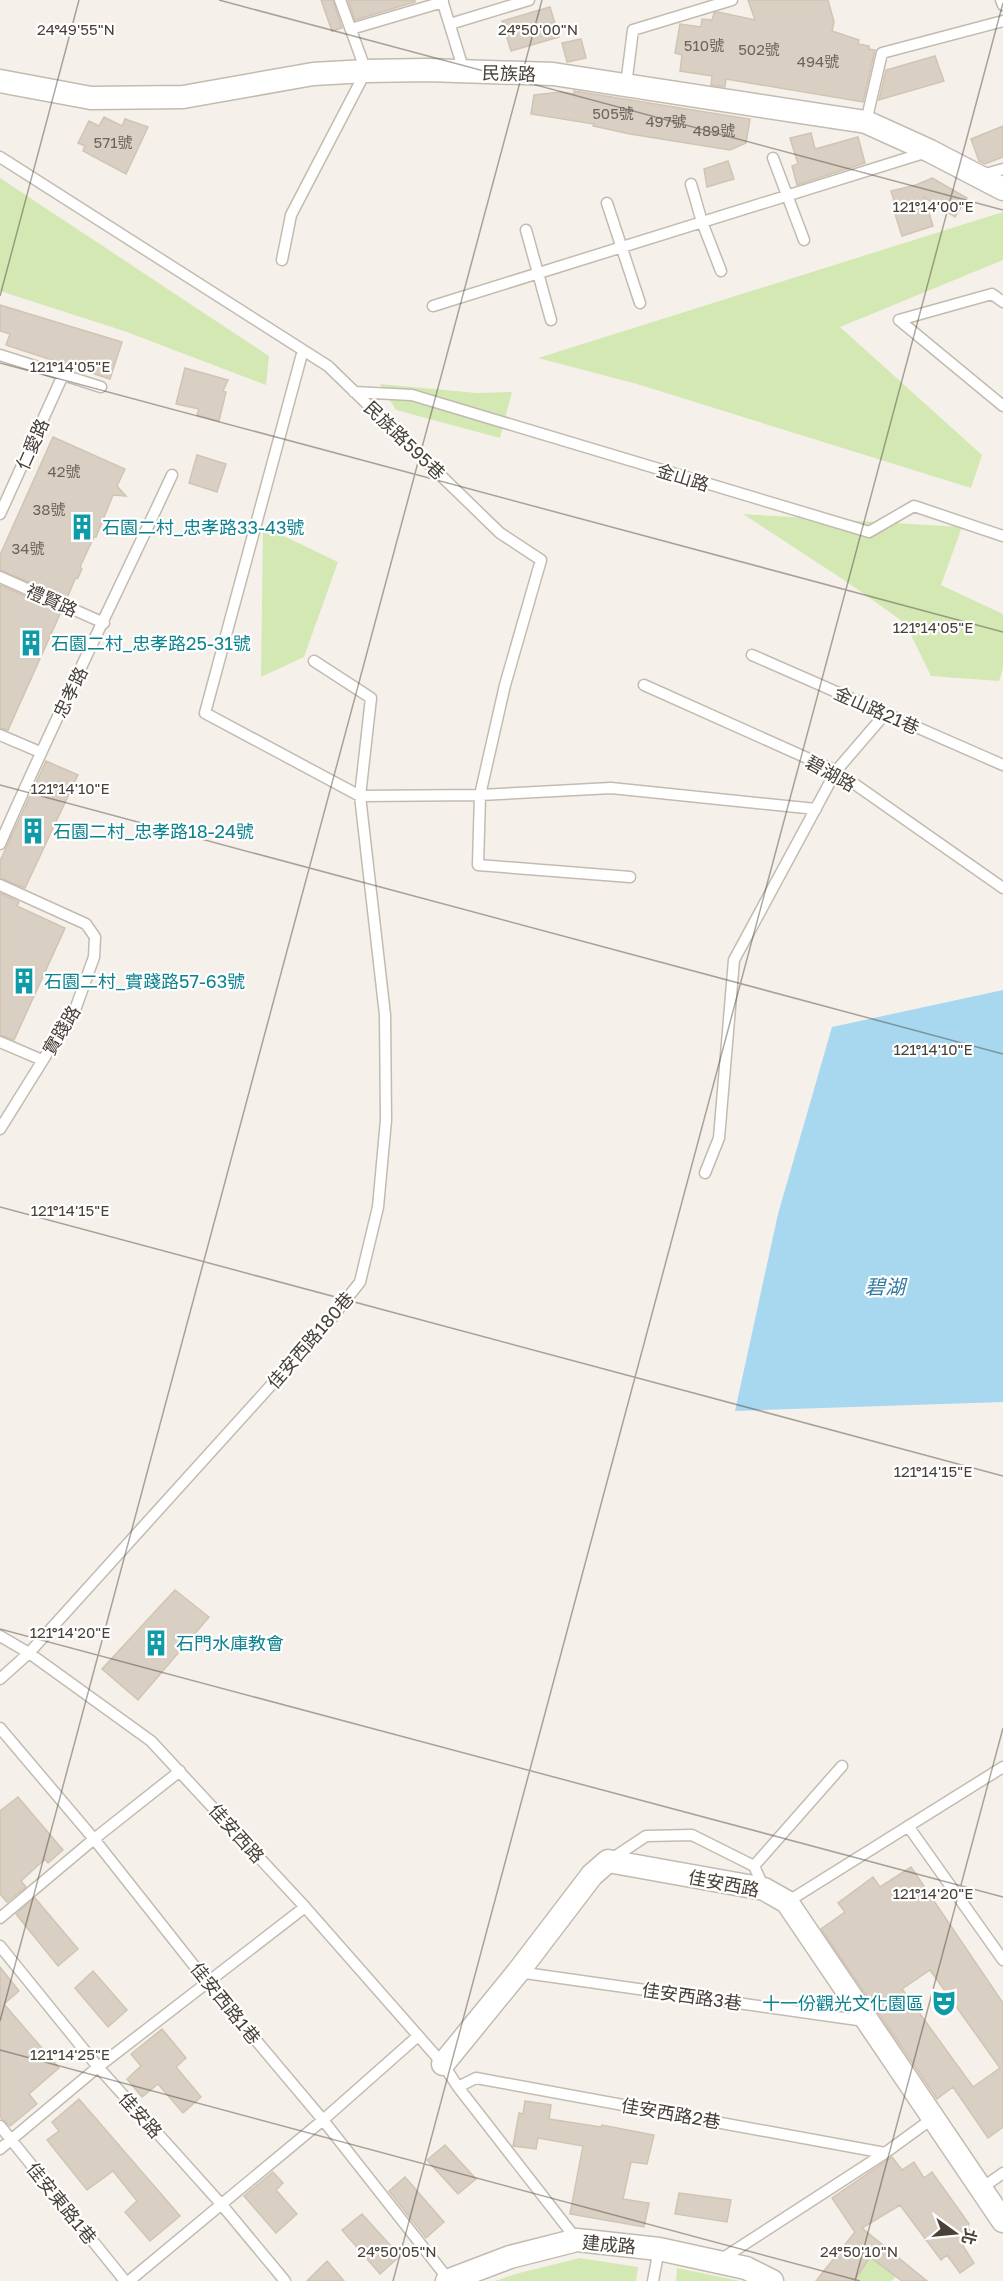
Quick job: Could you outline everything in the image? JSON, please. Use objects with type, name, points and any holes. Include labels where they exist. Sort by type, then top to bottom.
[{"type":"street","name":"民族路","points":[[0,81],[91,98],[183,97],[313,74],[366,71],[553,74],[866,122],[930,151],[1003,189]]},
{"type":"street","name":"佳安西路","points":[[608,1861],[764,1889],[787,1902],[1003,2221]]},
{"type":"street","points":[[443,2064],[518,1972],[592,1875],[608,1861]]},
{"type":"street","name":"建成路","points":[[448,2281],[510,2257],[577,2240],[659,2249],[717,2261],[746,2268],[772,2281]]},
{"type":"lane","points":[[282,260],[291,215],[366,71],[340,0]]},
{"type":"lane","points":[[450,24],[529,0]]},
{"type":"lane","points":[[626,85],[633,30],[732,0]]},
{"type":"lane","points":[[1002,0],[1003,5]]},
{"type":"lane","points":[[351,29],[442,1],[464,71]]},
{"type":"lane","points":[[866,122],[882,53],[1003,21]]},
{"type":"lane","points":[[433,306],[930,151]]},
{"type":"lane","name":"民族路595巷","points":[[0,157],[328,366],[500,533],[541,560],[505,686],[480,795],[478,865],[630,876]]},
{"type":"lane","points":[[773,158],[804,240]]},
{"type":"lane","points":[[979,176],[1003,169]]},
{"type":"lane","points":[[691,184],[702,222],[721,271]]},
{"type":"lane","points":[[607,203],[640,303]]},
{"type":"lane","points":[[526,230],[551,320]]},
{"type":"lane","points":[[1003,302],[992,294],[899,320],[1003,405]]},
{"type":"lane","points":[[303,350],[205,713],[360,796],[480,795],[611,788],[816,809]]},
{"type":"lane","points":[[0,354],[101,387]]},
{"type":"lane","name":"仁愛路","points":[[0,514],[63,375]]},
{"type":"lane","name":"金山路","points":[[354,392],[412,395],[869,532],[914,506],[1003,536]]},
{"type":"lane","name":"忠孝路","points":[[0,844],[40,752],[104,623],[172,475]]},
{"type":"lane","name":"禮賢路","points":[[0,577],[104,623]]},
{"type":"lane","name":"金山路21巷","points":[[752,655],[1003,765]]},
{"type":"lane","name":"佳安西路180巷","points":[[0,1678],[29,1653],[330,1320],[360,1282],[378,1207],[386,1120],[385,1016],[360,796],[371,698],[314,661]]},
{"type":"lane","name":"碧湖路","points":[[644,685],[836,771],[1003,888]]},
{"type":"lane","points":[[705,1173],[719,1138],[734,960],[836,771],[885,714]]},
{"type":"lane","points":[[0,735],[40,752]]},
{"type":"lane","name":"實踐路","points":[[0,885],[86,924],[95,937],[94,957],[76,1007],[0,1129]]},
{"type":"lane","points":[[0,1042],[42,1060]]},
{"type":"lane","name":"佳安西路","points":[[0,1636],[29,1653],[151,1741],[180,1771],[305,1907],[443,2064],[458,2087],[577,2240]]},
{"type":"lane","name":"佳安西路1巷","points":[[0,1728],[94,1839],[207,1982],[322,2120],[448,2281]]},
{"type":"lane","points":[[754,1866],[842,1766]]},
{"type":"lane","points":[[787,1902],[1003,1767]]},
{"type":"lane","points":[[0,1918],[180,1771]]},
{"type":"lane","points":[[908,1826],[1003,1960]]},
{"type":"lane","points":[[608,1861],[646,1836],[692,1835],[754,1866],[764,1889]]},
{"type":"lane","points":[[0,2149],[98,2067],[305,1907]]},
{"type":"lane","name":"佳安路","points":[[0,1946],[98,2067],[222,2205],[285,2281]]},
{"type":"lane","name":"佳安西路3巷","points":[[518,1972],[866,2021]]},
{"type":"lane","points":[[129,2281],[222,2205],[418,2036]]},
{"type":"lane","name":"佳安西路2巷","points":[[458,2087],[476,2078],[885,2153]]},
{"type":"lane","points":[[717,2261],[885,2153],[933,2118]]},
{"type":"lane","name":"佳安東路1巷","points":[[0,2126],[124,2281]]},
{"type":"lane","points":[[982,2188],[1003,2173]]},
{"type":"lane","points":[[653,2281],[659,2249]]},
{"type":"green space","points":[[0,178],[269,356],[266,385],[124,331],[0,291]]},
{"type":"green space","points":[[1003,212],[1003,260],[840,327],[982,455],[971,488],[637,384],[538,358]]},
{"type":"green space","points":[[380,384],[477,393],[512,392],[500,438],[396,410]]},
{"type":"green space","points":[[743,514],[962,527],[941,585],[1003,614],[1003,668],[999,681],[931,676],[905,623]]},
{"type":"green space","points":[[263,526],[338,562],[304,657],[261,677]]},
{"type":"green space","points":[[870,2257],[896,2276],[892,2281],[854,2281]]},
{"type":"green space","points":[[580,2258],[638,2267],[636,2281],[495,2281],[515,2274]]},
{"type":"green space","points":[[677,2268],[740,2281],[676,2281]]},
{"type":"water","name":"碧湖","points":[[1003,990],[1003,1402],[735,1411],[778,1214],[832,1027]]},
{"type":"building","points":[[321,0],[333,0],[342,28],[332,31]]},
{"type":"building","points":[[348,0],[415,0],[415,2],[355,20]]},
{"type":"building","points":[[748,0],[828,0],[834,22],[832,31],[859,40],[858,44],[875,50],[863,102],[726,79],[725,87],[711,85],[712,76],[680,71],[682,55],[675,53],[680,24],[701,27],[702,19],[712,20],[714,13],[718,12],[755,20]]},
{"type":"building","points":[[550,7],[559,37],[511,51],[502,21]]},
{"type":"building","points":[[581,39],[586,58],[567,62],[562,43]]},
{"type":"building","points":[[935,56],[944,81],[879,100],[886,70]]},
{"type":"building","points":[[574,91],[750,119],[746,143],[730,150],[630,134],[593,126],[594,124],[531,114],[534,95],[561,92],[575,94]]},
{"type":"building","points":[[104,117],[122,126],[125,119],[148,127],[126,174],[83,151],[85,146],[78,143],[89,121],[99,126]]},
{"type":"building","points":[[1003,126],[1003,157],[985,164],[979,161],[971,139]]},
{"type":"building","points":[[811,133],[815,149],[858,137],[865,163],[797,185],[792,166],[798,164],[790,138]]},
{"type":"building","points":[[728,161],[734,179],[707,187],[704,169]]},
{"type":"building","points":[[932,178],[967,198],[955,217],[924,197],[933,226],[902,236],[891,191],[916,185]]},
{"type":"building","points":[[0,305],[122,342],[110,379],[6,345],[10,334],[0,331]]},
{"type":"building","points":[[185,368],[228,380],[223,391],[226,392],[219,421],[197,415],[199,409],[176,404]]},
{"type":"building","points":[[53,437],[125,469],[117,486],[126,496],[113,495],[96,537],[80,567],[82,569],[78,578],[75,579],[67,598],[0,570],[0,555]]},
{"type":"building","points":[[197,455],[226,464],[217,492],[189,483]]},
{"type":"building","name":"石園二村_忠孝路25-31號","points":[[0,585],[61,612],[8,730],[0,728]]},
{"type":"building","name":"石園二村_忠孝路18-24號","points":[[46,761],[78,775],[25,888],[0,878],[0,861]]},
{"type":"building","name":"石園二村_實踐路57-63號","points":[[0,893],[19,902],[17,906],[65,928],[14,1040],[0,1035]]},
{"type":"building","name":"石門水庫教會","points":[[175,1590],[209,1617],[138,1700],[102,1669]]},
{"type":"building","points":[[18,1797],[63,1850],[48,1863],[45,1859],[21,1881],[26,1887],[7,1902],[0,1894],[0,1811]]},
{"type":"building","points":[[911,1867],[1003,2003],[1003,2127],[988,2138],[953,2087],[937,2099],[821,1929],[845,1912],[838,1903],[873,1877],[880,1887]],"holes":[[[930,1970],[1000,2068],[973,2087],[902,1989]]]},
{"type":"building","points":[[35,1898],[78,1949],[58,1966],[16,1914]]},
{"type":"building","points":[[0,1967],[19,1991],[4,2004],[59,2068],[29,2094],[37,2104],[10,2126],[0,2117]]},
{"type":"building","points":[[93,1971],[127,2010],[108,2027],[75,1988]]},
{"type":"building","points":[[162,2029],[186,2058],[176,2067],[201,2097],[183,2113],[158,2084],[142,2097],[127,2079],[141,2066],[131,2054]]},
{"type":"building","points":[[79,2099],[180,2216],[150,2241],[125,2212],[137,2201],[113,2171],[87,2190],[47,2140],[59,2131],[52,2122]]},
{"type":"building","points":[[525,2101],[551,2105],[549,2119],[601,2127],[602,2125],[654,2135],[647,2164],[631,2162],[623,2199],[649,2203],[644,2227],[570,2214],[583,2146],[538,2138],[536,2149],[513,2146],[519,2113],[523,2114]]},
{"type":"building","points":[[445,2145],[476,2179],[458,2194],[427,2160]]},
{"type":"building","points":[[892,2157],[902,2170],[914,2162],[924,2178],[932,2172],[969,2224],[968,2228],[974,2237],[963,2246],[974,2263],[960,2273],[947,2255],[941,2260],[900,2205],[862,2228],[927,2281],[902,2281],[870,2257],[854,2281],[816,2281],[855,2232],[832,2198]]},
{"type":"building","points":[[273,2172],[283,2183],[276,2190],[297,2214],[276,2233],[244,2196]]},
{"type":"building","points":[[405,2177],[444,2222],[426,2238],[389,2191]]},
{"type":"building","points":[[679,2193],[731,2200],[727,2222],[675,2214]]},
{"type":"building","points":[[362,2214],[400,2256],[380,2274],[342,2230]]},
{"type":"building","points":[[327,2261],[344,2281],[307,2281]]},
{"type":"place","name":"石園二村_忠孝路33-43號","points":[[82,527]]},
{"type":"place","name":"石園二村_忠孝路25-31號","points":[[31,643]]},
{"type":"place","name":"石園二村_忠孝路18-24號","points":[[33,831]]},
{"type":"place","name":"石園二村_實踐路57-63號","points":[[24,981]]},
{"type":"place","name":"石門水庫教會","points":[[156,1643]]},
{"type":"place","name":"十一份觀光文化園區","points":[[944,2003]]}]
